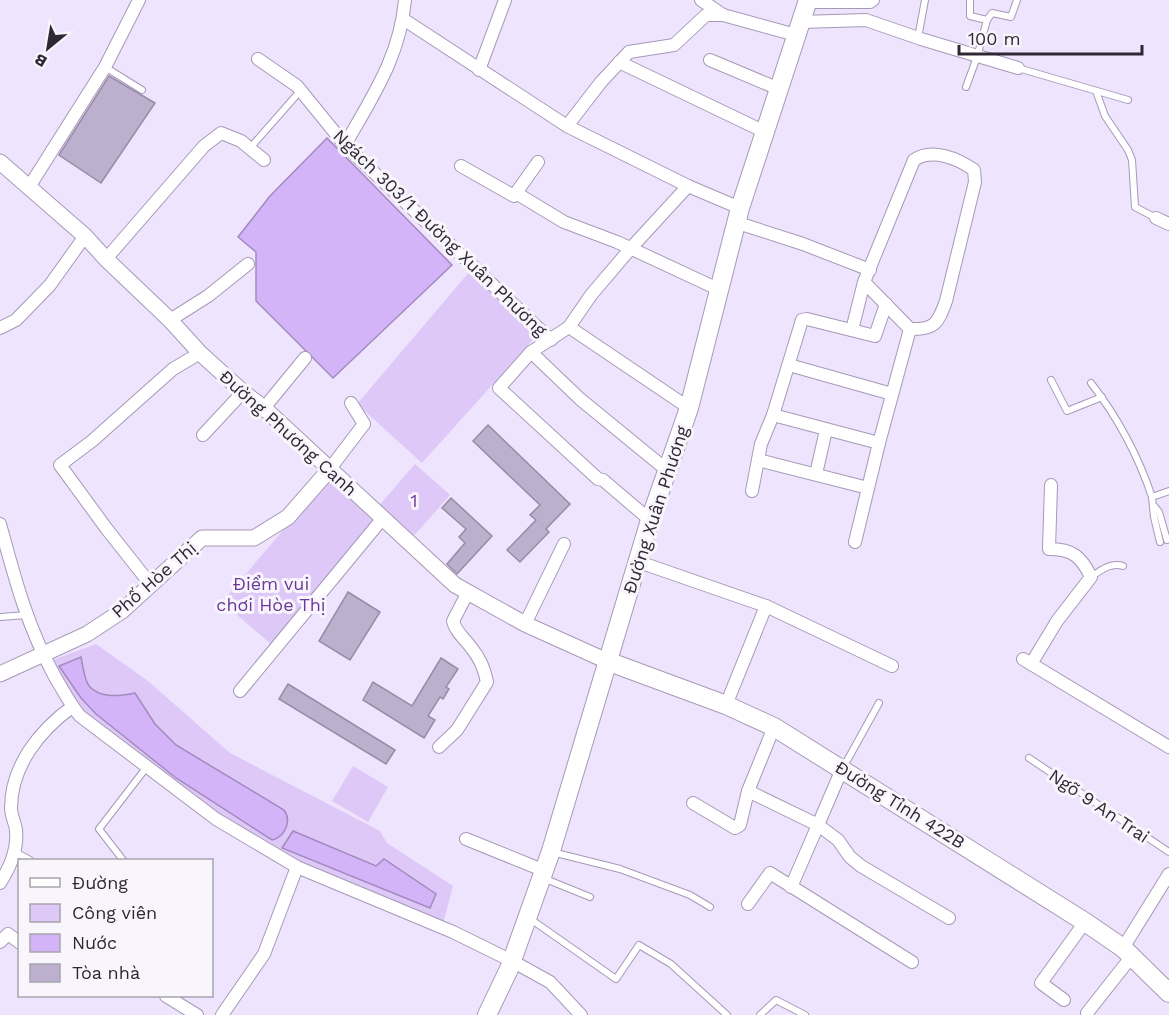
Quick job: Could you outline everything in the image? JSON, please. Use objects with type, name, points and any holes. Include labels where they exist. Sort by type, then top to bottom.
[{"type":"main road","name":"Đường Xuân Phương","points":[[487,1015],[512,961],[544,875],[650,520],[688,408],[739,216],[808,1]]},
{"type":"main road","name":"Đường Tỉnh 422B","points":[[607,661],[726,705],[774,727],[1085,922],[1128,952],[1169,993]]},
{"type":"street","points":[[29,187],[105,67],[139,0]]},
{"type":"street","points":[[345,145],[388,69],[403,19],[405,0]]},
{"type":"street","points":[[479,70],[505,0]]},
{"type":"street","points":[[701,0],[723,15]]},
{"type":"street","points":[[808,1],[870,2],[873,0]]},
{"type":"street","points":[[567,126],[601,82],[629,52],[674,45],[706,15],[723,15],[798,29],[866,20],[977,57],[1018,68]]},
{"type":"street","points":[[403,19],[567,126],[688,186],[739,216],[870,270]]},
{"type":"street","name":"Ngách 303/1 Đường Xuân Phương","points":[[258,59],[301,90],[345,145],[551,340],[569,327],[591,295],[688,186]]},
{"type":"street","points":[[710,60],[779,89]]},
{"type":"street","points":[[619,62],[765,132]]},
{"type":"street","points":[[105,259],[204,146],[220,133],[242,141],[264,160]]},
{"type":"street","points":[[852,330],[864,282],[914,160],[924,153],[936,154],[968,165],[974,170],[975,182],[946,301],[940,317],[931,327],[924,330],[910,329],[864,282]]},
{"type":"street","name":"Đường Phương Canh","points":[[0,162],[85,236],[105,259],[170,320],[201,353],[264,408],[455,585],[467,594],[525,624],[607,661]]},
{"type":"street","points":[[516,194],[538,162]]},
{"type":"street","points":[[461,166],[564,222],[631,248],[720,290]]},
{"type":"street","points":[[0,328],[16,320],[50,285],[85,236]]},
{"type":"street","points":[[170,320],[208,297],[248,264]]},
{"type":"street","points":[[752,491],[760,444],[773,415],[802,320],[807,319],[875,336],[886,304]]},
{"type":"street","points":[[569,327],[688,408]]},
{"type":"street","points":[[855,542],[910,329]]},
{"type":"street","points":[[551,340],[531,352],[499,388],[598,479],[603,480],[650,520]]},
{"type":"street","points":[[531,352],[580,399],[668,471]]},
{"type":"street","points":[[151,585],[105,528],[60,465],[92,441],[173,369],[201,353]]},
{"type":"street","points":[[264,408],[304,358]]},
{"type":"street","points":[[789,364],[892,394]]},
{"type":"street","points":[[203,435],[243,392]]},
{"type":"street","points":[[329,470],[364,424],[351,403]]},
{"type":"street","points":[[773,415],[879,443]]},
{"type":"street","points":[[816,474],[826,430]]},
{"type":"street","points":[[758,460],[868,488]]},
{"type":"street","name":"Phố Hòe Thị","points":[[0,674],[87,634],[122,611],[202,538],[254,538],[288,517],[329,470]]},
{"type":"street","points":[[1051,485],[1049,549],[1065,549],[1078,558],[1091,577],[1027,662],[1169,747]]},
{"type":"street","points":[[240,691],[382,518]]},
{"type":"street","points":[[0,524],[20,600],[43,655],[80,716],[216,819],[297,867],[453,932],[512,961],[550,982],[581,1015]]},
{"type":"street","points":[[525,624],[564,544]]},
{"type":"street","points":[[639,562],[766,606],[891,666]]},
{"type":"street","points":[[439,747],[457,730],[487,682],[484,667],[454,627],[453,621],[467,594]]},
{"type":"street","points":[[726,705],[766,606]]},
{"type":"street","points":[[0,883],[15,852],[16,832],[11,808],[17,776],[33,744],[53,721],[72,706]]},
{"type":"street","points":[[693,803],[735,828],[740,825],[748,791],[774,727]]},
{"type":"street","points":[[791,887],[842,769]]},
{"type":"street","points":[[748,791],[818,825],[838,840],[850,857],[861,866],[948,918]]},
{"type":"street","points":[[466,839],[544,875]]},
{"type":"street","points":[[222,1015],[264,954],[297,867]]},
{"type":"street","points":[[748,904],[770,873],[912,962]]},
{"type":"street","points":[[1087,1013],[1128,952],[1169,874]]},
{"type":"street","points":[[1064,1000],[1041,983],[1085,922]]},
{"type":"street","points":[[0,942],[8,934],[18,942]]},
{"type":"street","points":[[168,997],[197,1015]]},
{"type":"lane","points":[[918,38],[925,0]]},
{"type":"lane","points":[[970,0],[970,16],[987,20]]},
{"type":"lane","points":[[966,87],[987,20],[992,13],[1011,17],[1017,0]]},
{"type":"lane","points":[[105,67],[142,90]]},
{"type":"lane","points":[[1018,68],[1128,100]]},
{"type":"lane","points":[[249,148],[301,90]]},
{"type":"lane","points":[[1096,91],[1105,116],[1128,150],[1132,160],[1136,207],[1165,221]]},
{"type":"lane","points":[[1052,381],[1067,411],[1102,397]]},
{"type":"lane","points":[[1091,383],[1122,427],[1141,465],[1152,496],[1154,517],[1164,541]]},
{"type":"lane","points":[[1152,496],[1169,491]]},
{"type":"lane","points":[[1091,577],[1114,565],[1123,566]]},
{"type":"lane","points":[[0,617],[27,615]]},
{"type":"lane","points":[[842,769],[879,703]]},
{"type":"lane","name":"Ngõ 9 An Trai","points":[[1029,759],[1169,852]]},
{"type":"lane","points":[[122,859],[99,829],[146,768]]},
{"type":"lane","points":[[551,851],[620,869],[690,895],[710,907]]},
{"type":"lane","points":[[15,852],[27,859]]},
{"type":"lane","points":[[544,875],[590,897]]},
{"type":"lane","points":[[528,918],[616,980],[639,945],[671,964],[727,1015]]},
{"type":"lane","points":[[760,1015],[776,1000],[805,1015]]},
{"type":"green space","points":[[470,271],[537,335],[422,463],[357,404]]},
{"type":"green space","name":"1","points":[[415,464],[450,495],[412,538],[377,508]]},
{"type":"green space","name":"Điểm vui chơi Hòe Thị","points":[[329,476],[379,518],[272,645],[222,602]]},
{"type":"green space","points":[[96,644],[148,681],[230,753],[380,831],[387,843],[453,886],[443,924],[299,865],[217,818],[82,716],[50,661]]},
{"type":"green space","points":[[353,766],[388,787],[368,822],[332,801]]},
{"type":"water","points":[[327,138],[452,265],[333,378],[256,301],[256,252],[238,237],[270,196]]},
{"type":"water","points":[[81,657],[89,686],[99,693],[110,696],[135,693],[155,724],[176,745],[284,810],[287,824],[284,832],[272,840],[176,778],[96,714],[81,698],[59,666]]},
{"type":"water","points":[[293,831],[376,866],[384,859],[436,894],[430,908],[282,848]]},
{"type":"building","points":[[109,76],[155,103],[101,183],[59,155]]},
{"type":"building","points":[[488,425],[570,504],[546,529],[549,532],[520,562],[507,550],[536,520],[530,515],[540,505],[473,441]]},
{"type":"building","points":[[451,498],[492,536],[457,574],[447,564],[465,543],[459,537],[466,529],[442,508]]},
{"type":"building","points":[[348,592],[380,612],[350,660],[319,641]]},
{"type":"building","points":[[441,658],[458,669],[446,687],[449,689],[443,699],[440,697],[428,716],[435,720],[424,738],[363,700],[373,682],[412,706]]},
{"type":"building","points":[[288,684],[395,750],[386,764],[279,699]]}]
